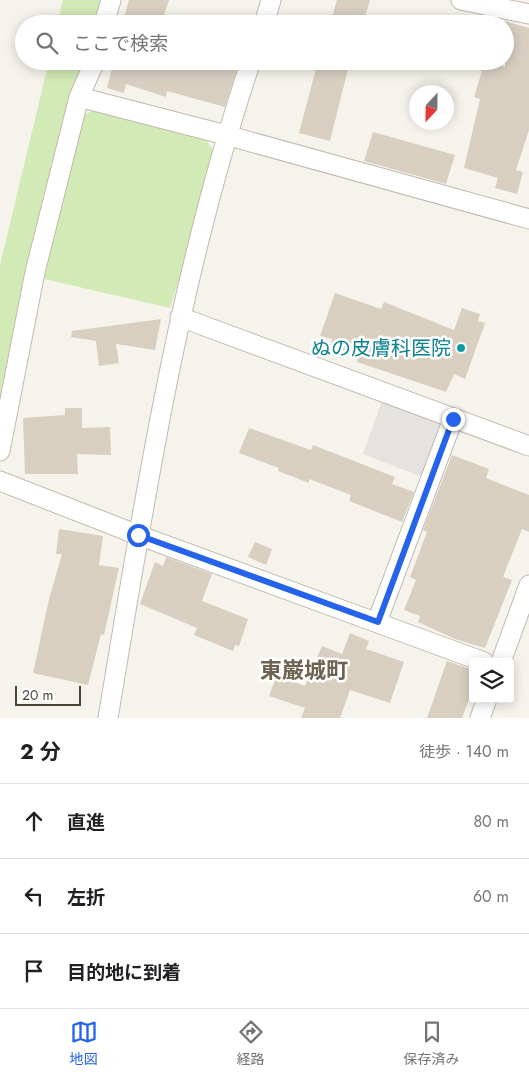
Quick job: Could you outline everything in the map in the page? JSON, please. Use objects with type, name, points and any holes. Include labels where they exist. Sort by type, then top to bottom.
[{"type":"street","points":[[107,15],[111,0]]},
{"type":"street","points":[[267,15],[272,0]]},
{"type":"street","points":[[461,0],[529,14]]},
{"type":"street","points":[[0,451],[35,272],[79,97],[91,70]]},
{"type":"street","points":[[108,718],[138,535],[180,317],[226,135],[248,70]]},
{"type":"street","points":[[79,97],[226,135],[529,219]]},
{"type":"street","points":[[180,317],[529,446]]},
{"type":"street","points":[[378,622],[453,419]]},
{"type":"street","points":[[0,481],[138,535],[473,658]]},
{"type":"street","points":[[502,658],[529,585]]},
{"type":"street","points":[[480,718],[486,703]]},
{"type":"green space","points":[[63,0],[102,0],[98,15],[59,15]]},
{"type":"green space","points":[[47,70],[83,70],[0,422],[0,265]]},
{"type":"green space","points":[[94,110],[206,140],[215,153],[190,246],[170,308],[40,278],[80,117]]},
{"type":"shaded area","points":[[382,401],[443,423],[422,477],[363,454]]},
{"type":"building","points":[[129,0],[169,0],[164,15],[125,15]]},
{"type":"building","points":[[337,0],[370,0],[366,15],[333,15]]},
{"type":"building","points":[[514,24],[529,28],[529,130],[516,170],[523,172],[517,194],[495,188],[498,178],[464,168],[480,99],[474,97],[482,70],[514,70]]},
{"type":"building","points":[[112,70],[237,70],[225,107],[167,91],[166,97],[126,84],[124,93],[107,88]]},
{"type":"building","points":[[316,70],[348,70],[330,141],[299,133]]},
{"type":"building","points":[[373,132],[455,155],[446,184],[364,161]]},
{"type":"building","points":[[335,293],[381,309],[384,302],[454,330],[462,308],[480,314],[478,321],[485,323],[465,379],[454,374],[446,392],[357,362],[359,355],[331,346],[332,339],[320,336]]},
{"type":"building","points":[[161,319],[155,350],[116,344],[119,363],[99,366],[96,341],[71,337],[72,331]]},
{"type":"building","points":[[65,408],[82,408],[82,428],[110,427],[111,455],[77,454],[78,474],[25,474],[23,418],[65,415]]},
{"type":"building","points":[[249,428],[311,450],[313,445],[395,477],[392,484],[414,492],[402,522],[349,501],[351,495],[309,479],[309,483],[278,471],[279,468],[239,453]]},
{"type":"building","points":[[452,455],[489,469],[486,478],[529,495],[529,532],[522,529],[503,577],[512,580],[485,648],[455,639],[418,622],[420,616],[404,610],[416,580],[410,577],[427,532],[423,530]]},
{"type":"building","points":[[59,529],[103,536],[99,565],[119,568],[104,635],[101,634],[88,685],[33,673],[49,599],[62,554],[56,554]]},
{"type":"building","points":[[255,542],[272,549],[266,565],[248,557]]},
{"type":"building","points":[[166,557],[212,574],[202,601],[248,619],[239,646],[235,645],[233,651],[194,635],[197,628],[140,604],[155,562],[163,566]]},
{"type":"building","points":[[350,633],[369,641],[366,649],[404,662],[390,703],[350,690],[340,718],[301,718],[305,708],[269,696],[277,675],[305,686],[322,646],[342,654]]},
{"type":"building","points":[[447,661],[469,669],[469,700],[462,718],[427,718]]},
{"type":"place","name":"ぬの皮膚科医院","points":[[461,348]]},
{"type":"district","name":"東巌城町","points":[[304,670]]},
{"type":"route","points":[[138,535],[378,622],[453,419]]}]
